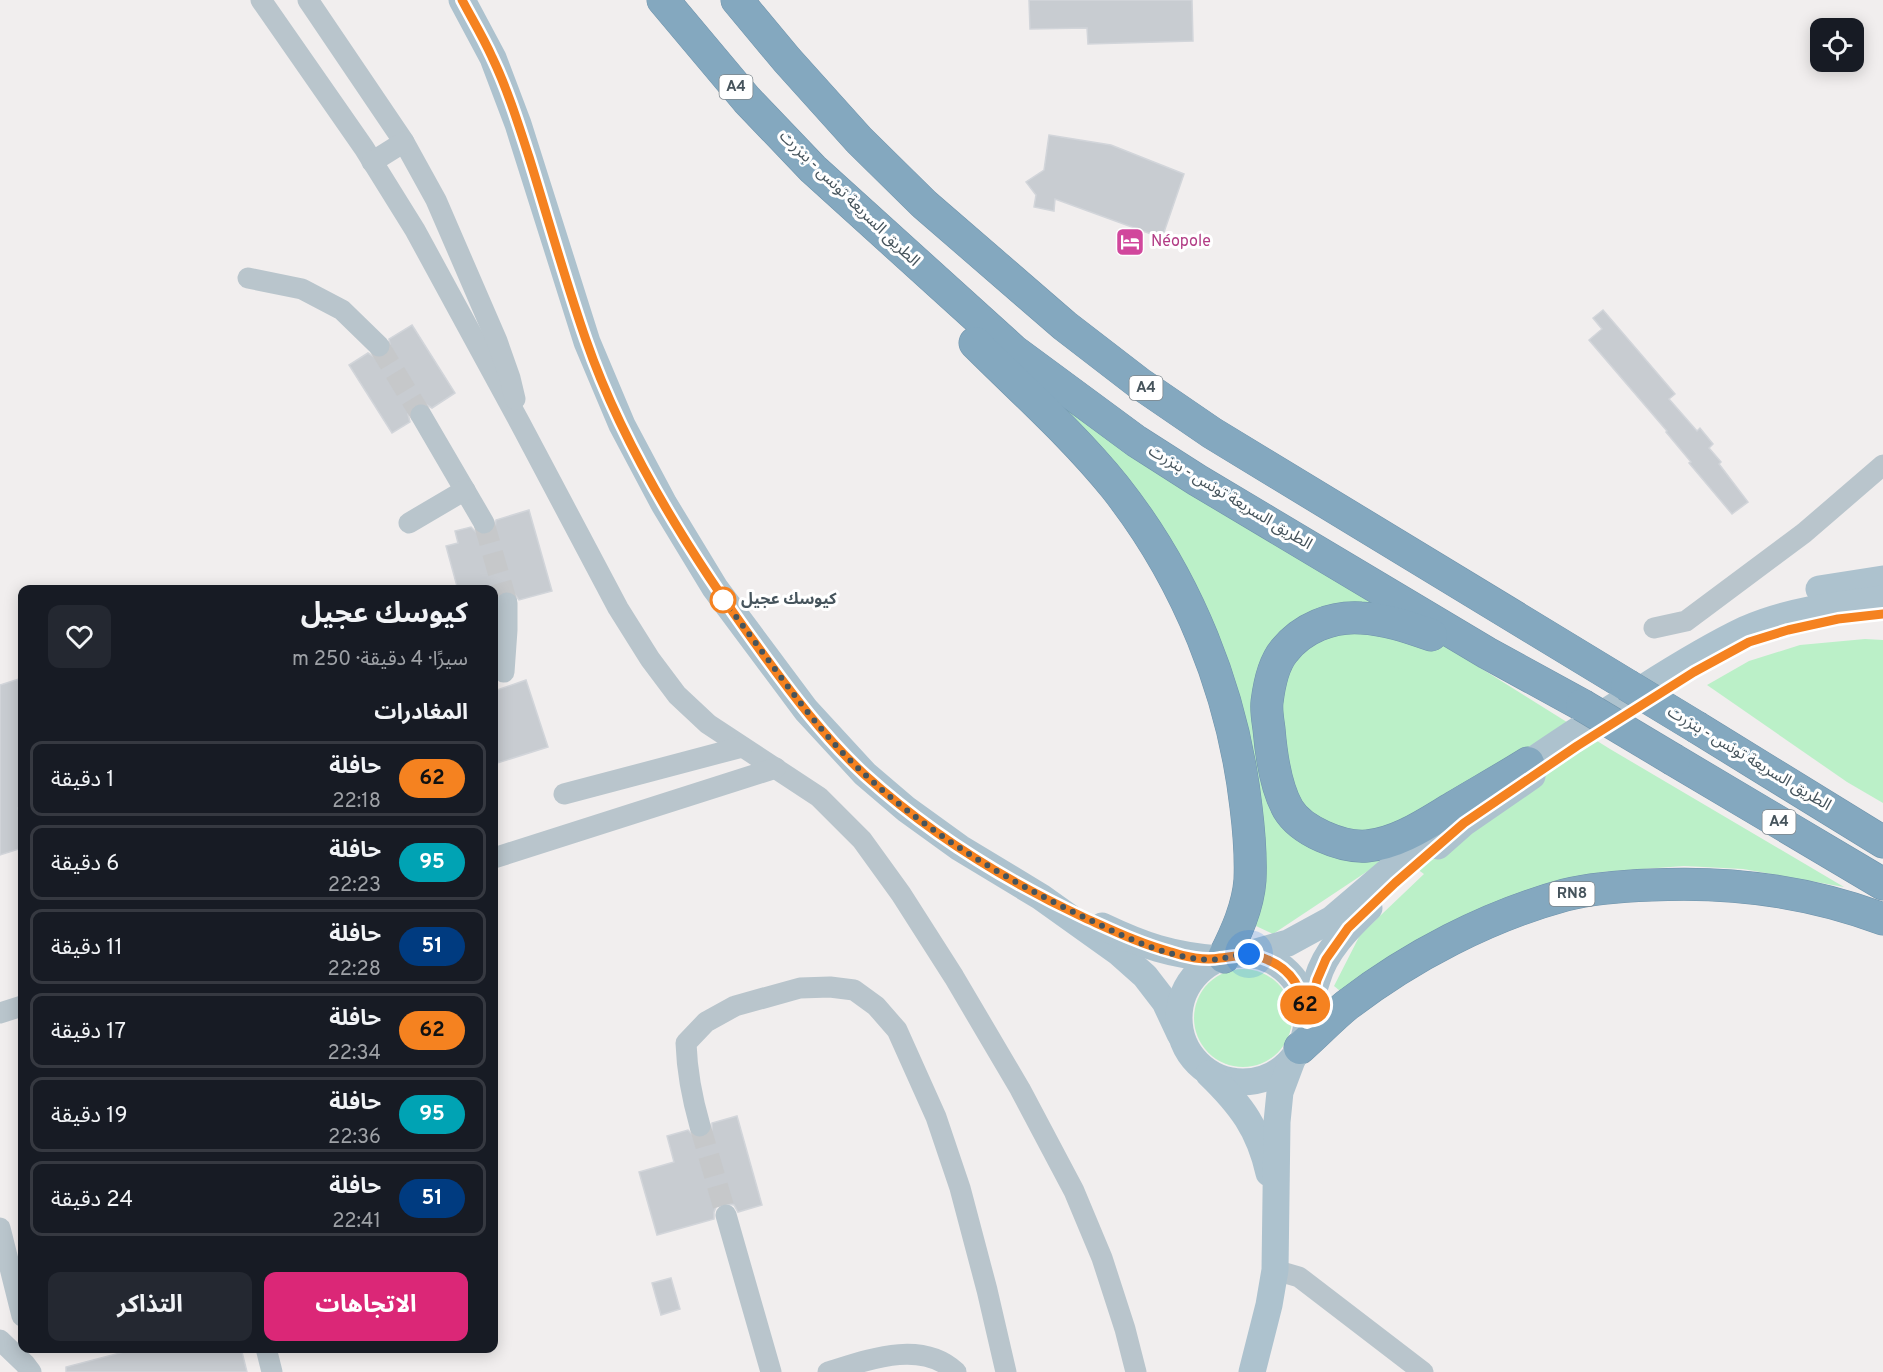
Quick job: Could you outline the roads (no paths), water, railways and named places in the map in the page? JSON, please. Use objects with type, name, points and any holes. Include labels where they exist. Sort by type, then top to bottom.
[{"type":"highway","name":"الطريق السريعة تونس - بنزرت","points":[[663,0],[747,100],[813,169],[1014,351],[1126,434],[1197,480],[1486,653],[1582,705],[1883,884]]},
{"type":"highway","name":"الطريق السريعة تونس - بنزرت","points":[[736,0],[786,60],[859,140],[924,204],[1065,326],[1139,382],[1222,439],[1883,842]]},
{"type":"highway","points":[[813,169],[927,295],[1080,447],[1116,489],[1152,540],[1180,589],[1212,660],[1228,712],[1242,775],[1249,833],[1250,881],[1230,957]]},
{"type":"highway","points":[[1486,653],[1391,621],[1359,617],[1326,621],[1302,634],[1284,652],[1274,674],[1267,704],[1276,777],[1288,810],[1305,826],[1324,838],[1366,846],[1389,841],[1416,830],[1528,763]]},
{"type":"highway","points":[[1800,790],[1883,830]]},
{"type":"highway","name":"RN8","points":[[1300,1043],[1346,1006],[1398,970],[1484,925],[1567,895],[1617,886],[1681,883],[1747,886],[1799,894],[1850,906],[1883,918]]},
{"type":"main road","name":"RN8","points":[[462,0],[493,57],[518,124],[587,342],[622,425],[664,504],[715,588],[806,710],[864,774],[906,809],[960,848],[1041,897],[1118,952],[1145,976],[1165,1002],[1186,1049],[1206,1071],[1223,1080],[1242,1083],[1260,1080],[1278,1072],[1300,1043],[1305,1003],[1298,985],[1285,970],[1268,959],[1182,956],[1139,943],[1041,897]]},
{"type":"main road","points":[[1682,664],[1744,617],[1774,603],[1826,587],[1883,579]]},
{"type":"main road","name":"RN8","points":[[1180,1034],[1178,1016],[1182,998],[1190,982],[1202,969],[1230,957],[1288,943],[1332,919],[1456,814],[1567,736],[1682,664],[1746,629],[1784,616],[1833,605],[1883,598]]},
{"type":"main road","points":[[1252,1372],[1269,1305],[1275,1270],[1280,1092],[1300,1043],[1317,980],[1326,959],[1348,928],[1395,883],[1464,823],[1577,746],[1694,672],[1749,642],[1788,630],[1838,619],[1883,614]]},
{"type":"main road","points":[[1206,1071],[1235,1100],[1251,1124],[1265,1154],[1276,1200]]},
{"type":"street","points":[[261,0],[372,162],[415,230],[618,608],[650,659],[677,695],[700,717],[819,797],[862,840],[901,894],[960,987],[1020,1089],[1074,1191],[1106,1268],[1136,1372]]},
{"type":"street","points":[[308,0],[404,142],[436,200],[497,341],[510,378],[520,423]]},
{"type":"street","points":[[372,162],[404,142]]},
{"type":"street","points":[[248,278],[302,289],[342,310],[379,346]]},
{"type":"street","points":[[421,415],[484,523]]},
{"type":"street","points":[[1654,628],[1686,621],[1804,533],[1883,465]]},
{"type":"street","points":[[409,523],[465,490]]},
{"type":"street","points":[[504,672],[507,603]]},
{"type":"street","points":[[564,794],[742,747]]},
{"type":"street","points":[[498,857],[776,768]]},
{"type":"street","points":[[700,1126],[686,1068],[686,1043],[706,1022],[735,1006],[800,988],[830,987],[854,990],[876,1006],[897,1030],[936,1117],[972,1233],[1006,1372]]},
{"type":"street","points":[[0,1012],[18,1007]]},
{"type":"street","points":[[726,1215],[771,1372]]},
{"type":"street","points":[[0,1228],[18,1300]]},
{"type":"street","points":[[1275,1270],[1299,1277],[1423,1372]]},
{"type":"street","points":[[0,1340],[31,1372]]},
{"type":"street","points":[[32,1353],[37,1372]]},
{"type":"street","points":[[267,1353],[272,1372]]},
{"type":"street","points":[[828,1372],[875,1358],[898,1354],[923,1355],[948,1365],[956,1372]]},
{"type":"tunnel","points":[[379,346],[421,415]]},
{"type":"tunnel","points":[[484,523],[507,603]]},
{"type":"tunnel","points":[[700,1126],[726,1215]]},
{"type":"place","name":"Néopole","points":[[1130,242]]},
{"type":"place","name":"كيوسك عجيل","points":[[723,600]]}]
